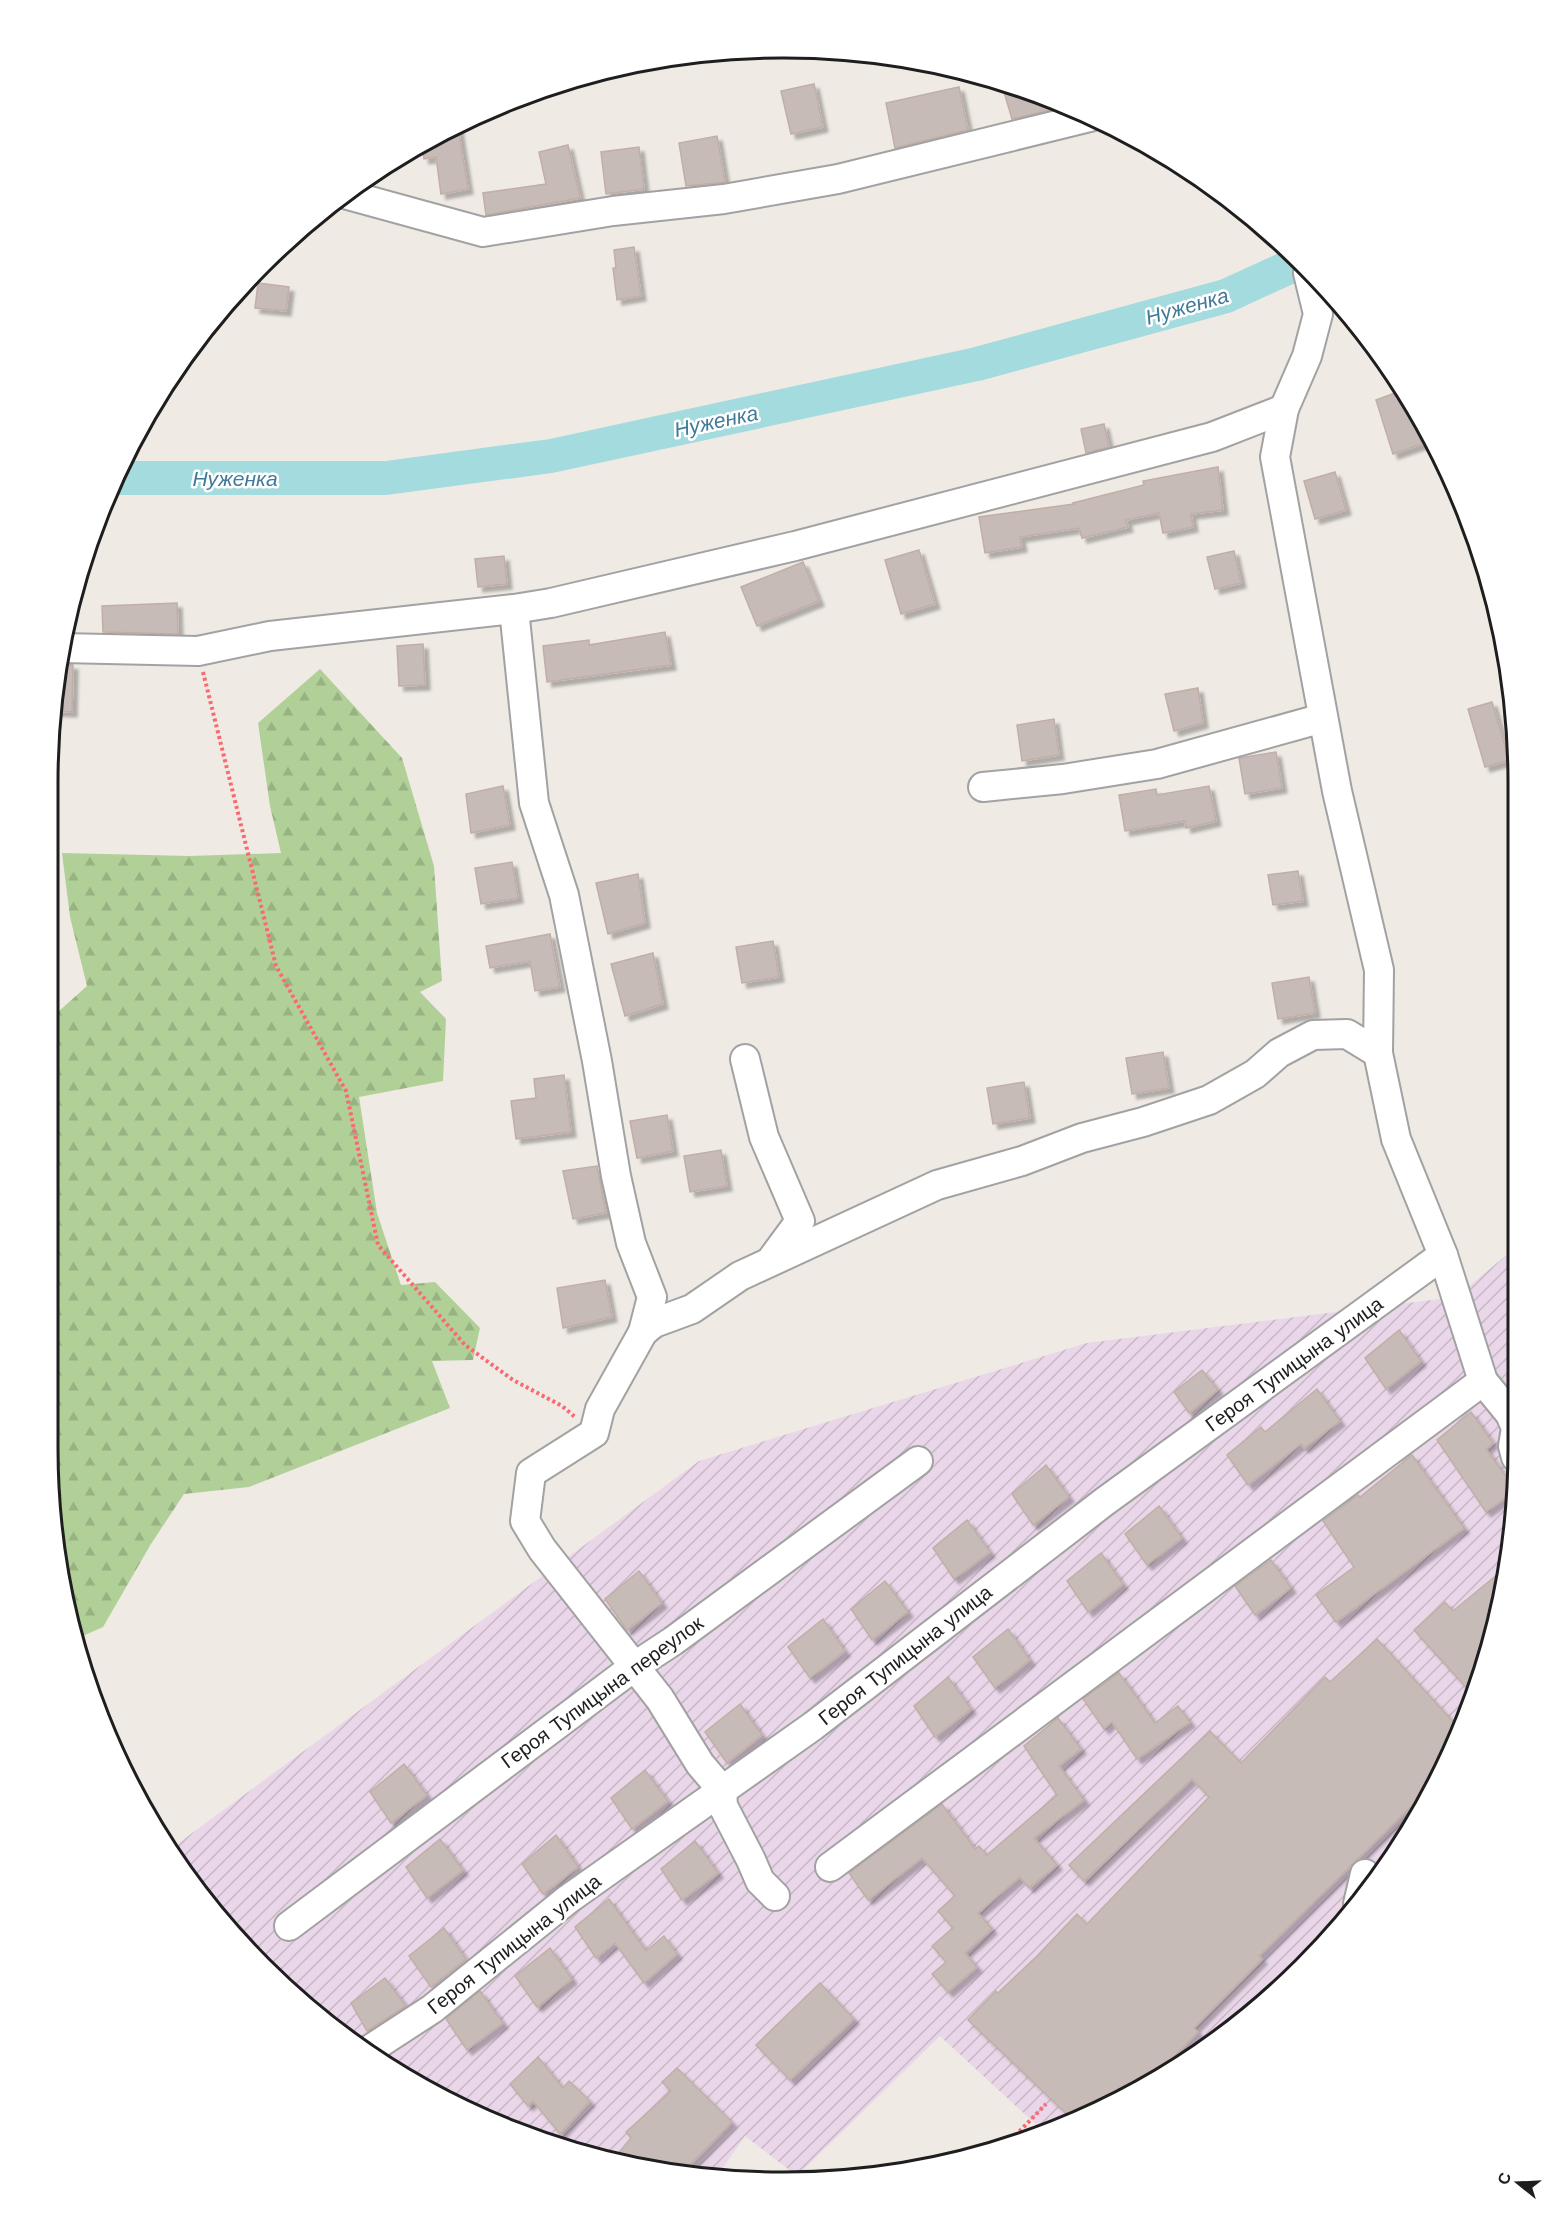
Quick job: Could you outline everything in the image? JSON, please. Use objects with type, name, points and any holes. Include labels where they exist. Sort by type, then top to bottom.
[{"type":"street","points":[[357,197],[483,232],[613,211],[724,199],[838,179],[1075,121]]},
{"type":"street","points":[[1312,289],[1318,314],[1307,356],[1284,409],[1275,457],[1337,791],[1379,970],[1378,1053],[1396,1139],[1443,1255],[1483,1381],[1508,1411]]},
{"type":"street","points":[[71,648],[198,651],[270,636],[551,603],[795,546],[1212,436],[1284,409]]},
{"type":"street","points":[[514,609],[534,804],[564,895],[593,1040],[616,1176],[631,1243],[652,1297],[643,1332],[600,1409],[594,1433],[531,1473],[525,1521],[542,1549],[660,1699],[700,1764],[722,1790],[723,1806],[760,1881],[775,1896]]},
{"type":"street","points":[[982,787],[1063,779],[1157,764],[1323,718]]},
{"type":"street","points":[[643,1332],[654,1323],[692,1309],[740,1275],[856,1224],[937,1185],[1022,1161],[1082,1138],[1143,1122],[1209,1100],[1255,1074],[1279,1053],[1313,1035],[1347,1034],[1378,1053]]},
{"type":"street","points":[[745,1059],[764,1137],[800,1221],[772,1260]]},
{"type":"street","name":"Героя Тупицына улица","points":[[375,2046],[432,2009],[567,1900],[813,1726],[1104,1502],[1443,1255]]},
{"type":"street","points":[[830,1867],[1483,1381]]},
{"type":"street","name":"Героя Тупицына переулок","points":[[289,1926],[635,1666],[673,1641],[918,1461]]},
{"type":"street","points":[[1363,1882],[1365,1874]]},
{"type":"path","points":[[198,651],[276,966],[345,1091],[378,1245],[465,1345],[513,1380],[562,1406],[594,1433]]},
{"type":"path","points":[[1017,2133],[1046,2104]]},
{"type":"shaded area","points":[[1508,1254],[1508,1448],[1501,1543],[1494,1589],[1483,1636],[1469,1681],[1433,1768],[1385,1851],[1358,1889],[1328,1926],[1261,1993],[1186,2050],[1103,2098],[1060,2117],[1037,2126],[940,2036],[801,2172],[792,2172],[745,2136],[722,2170],[642,2159],[595,2148],[550,2134],[463,2098],[380,2050],[342,2023],[305,1993],[238,1926],[208,1889],[177,1844],[699,1461],[1087,1343],[1456,1297]]},
{"type":"green space","points":[[320,669],[402,758],[434,866],[442,981],[420,992],[446,1019],[443,1081],[359,1097],[377,1213],[401,1285],[435,1282],[480,1328],[473,1360],[432,1361],[450,1408],[249,1487],[184,1494],[151,1544],[103,1627],[83,1636],[72,1589],[65,1543],[58,1448],[58,1012],[87,986],[70,917],[62,853],[190,856],[281,853],[270,806],[258,723]]},
{"type":"building","points":[[814,84],[823,127],[791,134],[781,91]]},
{"type":"building","points":[[959,87],[968,130],[895,148],[886,103]]},
{"type":"building","points":[[1004,93],[1050,110],[1012,119]]},
{"type":"building","points":[[459,135],[468,189],[441,194],[436,157],[424,159],[423,155]]},
{"type":"building","points":[[717,136],[725,182],[686,186],[679,143]]},
{"type":"building","points":[[568,145],[580,198],[486,215],[483,193],[546,184],[539,152]]},
{"type":"building","points":[[639,147],[644,189],[606,194],[601,152]]},
{"type":"building","points":[[634,247],[641,296],[617,300],[613,268],[616,268],[614,250]]},
{"type":"building","points":[[259,283],[289,287],[286,311],[255,308]]},
{"type":"building","points":[[1393,394],[1422,444],[1393,454],[1376,400]]},
{"type":"building","points":[[1104,424],[1109,447],[1086,453],[1081,429]]},
{"type":"building","points":[[1218,467],[1223,510],[1191,514],[1193,527],[1163,533],[1159,513],[1126,520],[1128,527],[1082,538],[1079,528],[1020,537],[1022,547],[985,553],[979,517],[1074,504],[1144,485],[1143,481]]},
{"type":"building","points":[[1335,472],[1346,510],[1315,519],[1304,481]]},
{"type":"building","points":[[919,550],[935,604],[901,614],[885,560]]},
{"type":"building","points":[[1234,551],[1241,583],[1215,589],[1207,557]]},
{"type":"building","points":[[504,556],[507,584],[478,587],[475,559]]},
{"type":"building","points":[[803,562],[819,601],[757,626],[741,587]]},
{"type":"building","points":[[177,603],[178,634],[103,632],[102,606]]},
{"type":"building","points":[[665,632],[671,665],[547,682],[543,646],[589,640],[589,645]]},
{"type":"building","points":[[423,644],[425,685],[399,686],[397,646]]},
{"type":"building","points":[[69,665],[73,665],[72,712],[63,711]]},
{"type":"building","points":[[1198,688],[1203,723],[1174,731],[1165,694]]},
{"type":"building","points":[[1492,702],[1507,761],[1485,767],[1468,709]]},
{"type":"building","points":[[1054,719],[1059,755],[1022,761],[1017,725]]},
{"type":"building","points":[[1276,752],[1282,788],[1245,794],[1239,758]]},
{"type":"building","points":[[503,786],[510,825],[471,833],[466,794]]},
{"type":"building","points":[[1209,786],[1216,821],[1186,828],[1185,821],[1125,831],[1119,795],[1156,789],[1157,795]]},
{"type":"building","points":[[512,862],[518,898],[481,904],[475,868]]},
{"type":"building","points":[[1298,871],[1303,901],[1273,905],[1268,875]]},
{"type":"building","points":[[638,874],[645,923],[608,934],[596,883]]},
{"type":"building","points":[[550,934],[560,987],[535,991],[530,961],[490,968],[486,946]]},
{"type":"building","points":[[773,941],[779,977],[742,983],[736,947]]},
{"type":"building","points":[[653,953],[663,1004],[625,1016],[611,964]]},
{"type":"building","points":[[1309,977],[1315,1013],[1278,1019],[1272,983]]},
{"type":"building","points":[[1163,1052],[1169,1088],[1132,1094],[1126,1058]]},
{"type":"building","points":[[564,1075],[571,1132],[516,1139],[511,1101],[536,1098],[534,1079]]},
{"type":"building","points":[[1024,1082],[1030,1118],[993,1124],[987,1088]]},
{"type":"building","points":[[667,1115],[673,1151],[637,1158],[630,1121]]},
{"type":"building","points":[[721,1150],[727,1186],[690,1192],[684,1156]]},
{"type":"building","points":[[597,1166],[606,1213],[573,1219],[563,1171]]},
{"type":"building","points":[[605,1280],[612,1317],[563,1328],[557,1288]]},
{"type":"building","points":[[1399,1330],[1421,1361],[1386,1389],[1365,1358]]},
{"type":"building","points":[[1202,1370],[1218,1390],[1189,1413],[1174,1392]]},
{"type":"building","points":[[1317,1389],[1340,1421],[1304,1448],[1301,1444],[1248,1485],[1227,1455],[1261,1427],[1265,1432]]},
{"type":"building","points":[[1471,1412],[1493,1443],[1486,1449],[1507,1477],[1506,1498],[1486,1512],[1437,1440]]},
{"type":"building","points":[[1412,1455],[1464,1528],[1336,1622],[1316,1595],[1354,1567],[1323,1521],[1358,1495],[1360,1497]]},
{"type":"building","points":[[1046,1465],[1069,1497],[1033,1525],[1012,1494]]},
{"type":"building","points":[[1159,1506],[1182,1538],[1147,1565],[1125,1534]]},
{"type":"building","points":[[967,1520],[990,1552],[954,1579],[933,1548]]},
{"type":"building","points":[[1101,1553],[1123,1584],[1088,1612],[1067,1581]]},
{"type":"building","points":[[1271,1560],[1291,1588],[1255,1615],[1235,1586]]},
{"type":"building","points":[[639,1571],[662,1603],[627,1630],[605,1599]]},
{"type":"building","points":[[1496,1576],[1483,1636],[1466,1688],[1414,1630],[1445,1602],[1453,1611]]},
{"type":"building","points":[[885,1581],[908,1612],[872,1640],[851,1609]]},
{"type":"building","points":[[823,1619],[845,1651],[810,1678],[788,1647]]},
{"type":"building","points":[[1008,1629],[1030,1660],[995,1688],[973,1657]]},
{"type":"building","points":[[1377,1639],[1453,1722],[1433,1768],[1413,1805],[1259,1956],[1262,1959],[1194,2028],[1198,2032],[1172,2058],[1103,2098],[1067,2114],[968,2020],[996,1991],[998,1993],[1037,1956],[1077,1914],[1087,1924],[1209,1797],[1192,1779],[1084,1881],[1069,1865],[1210,1731],[1241,1763],[1325,1677],[1330,1682]]},
{"type":"building","points":[[1119,1673],[1155,1723],[1178,1706],[1190,1722],[1137,1759],[1112,1722],[1104,1729],[1083,1699]]},
{"type":"building","points":[[948,1677],[971,1709],[935,1737],[914,1706]]},
{"type":"building","points":[[740,1704],[762,1735],[727,1763],[705,1732]]},
{"type":"building","points":[[1058,1718],[1081,1749],[1059,1766],[1084,1800],[1034,1838],[1057,1865],[1029,1888],[1020,1877],[978,1913],[992,1929],[965,1953],[977,1967],[948,1992],[932,1974],[946,1962],[932,1946],[953,1928],[938,1911],[955,1896],[922,1858],[868,1900],[849,1873],[942,1804],[975,1849],[979,1846],[987,1855],[1057,1795],[1024,1746]]},
{"type":"building","points":[[404,1764],[427,1795],[391,1823],[370,1792]]},
{"type":"building","points":[[645,1770],[668,1801],[632,1829],[611,1798]]},
{"type":"building","points":[[556,1835],[578,1867],[543,1894],[522,1864]]},
{"type":"building","points":[[440,1839],[463,1870],[427,1898],[406,1867]]},
{"type":"building","points":[[695,1841],[718,1873],[682,1900],[661,1869]]},
{"type":"building","points":[[609,1899],[646,1951],[664,1936],[677,1954],[644,1983],[615,1943],[596,1958],[575,1927]]},
{"type":"building","points":[[444,1928],[466,1959],[431,1987],[409,1956]]},
{"type":"building","points":[[550,1948],[572,1979],[537,2007],[515,1976]]},
{"type":"building","points":[[385,1978],[406,2006],[367,2031],[351,2003]]},
{"type":"building","points":[[820,1983],[854,2019],[790,2080],[756,2045]]},
{"type":"building","points":[[480,1991],[503,2023],[467,2050],[446,2019]]},
{"type":"building","points":[[538,2057],[563,2088],[569,2081],[590,2101],[560,2134],[533,2101],[528,2106],[510,2084]]},
{"type":"building","points":[[677,2068],[732,2122],[689,2166],[618,2153],[631,2138],[626,2132],[671,2091],[662,2082]]},
{"type":"waterway","name":"Нуженка","points":[[126,478],[386,478],[551,456],[977,364],[1226,296],[1290,266]]}]
